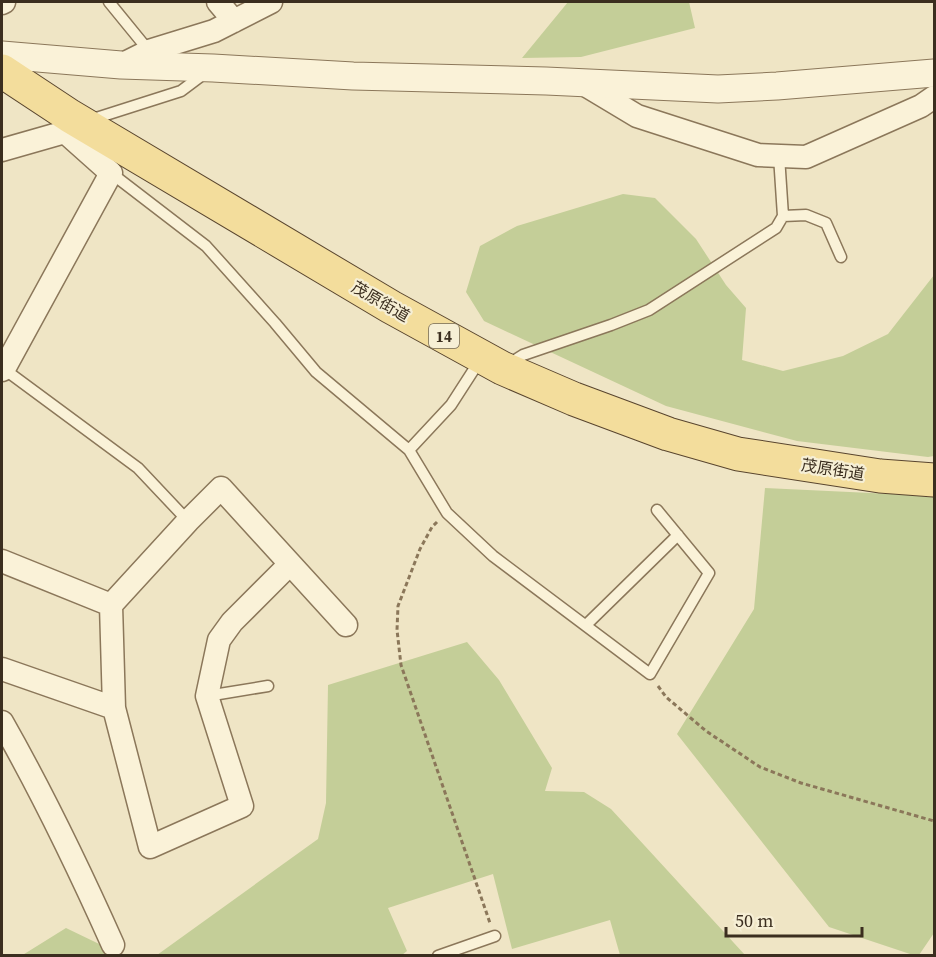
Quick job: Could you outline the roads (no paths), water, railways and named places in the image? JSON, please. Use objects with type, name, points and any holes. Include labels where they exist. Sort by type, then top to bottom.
[{"type":"main road","name":"茂原街道","points":[[2,71],[72,124],[391,307],[492,363],[574,399],[668,434],[738,454],[880,476],[934,480]]},
{"type":"street","points":[[218,2],[234,21]]},
{"type":"street","points":[[121,65],[149,51],[214,31],[271,2]]},
{"type":"street","points":[[2,55],[121,65],[718,89],[934,73]]},
{"type":"street","points":[[582,83],[637,116],[758,155],[779,156],[806,156],[921,106],[934,97]]},
{"type":"street","points":[[2,150],[72,124],[111,173],[3,369]]},
{"type":"street","points":[[290,564],[232,622],[219,640],[207,696],[242,806],[150,847],[114,708],[111,605],[221,488],[290,564],[346,626]]},
{"type":"street","points":[[2,561],[111,605]]},
{"type":"street","points":[[2,669],[114,708]]},
{"type":"street","points":[[2,722],[74,859],[113,945]]},
{"type":"lane","points":[[110,2],[149,51]]},
{"type":"lane","points":[[72,124],[181,91],[213,68]]},
{"type":"lane","points":[[409,450],[492,363],[523,355],[649,310],[776,228],[783,216],[779,156]]},
{"type":"lane","points":[[111,173],[206,246],[316,372],[409,450],[447,513],[493,556],[650,674],[708,573],[657,510]]},
{"type":"lane","points":[[783,216],[806,216],[826,223],[841,257]]},
{"type":"lane","points":[[3,369],[138,468],[188,521]]},
{"type":"lane","points":[[586,625],[678,535]]},
{"type":"lane","points":[[207,696],[268,686]]},
{"type":"lane","points":[[438,956],[495,936]]}]
